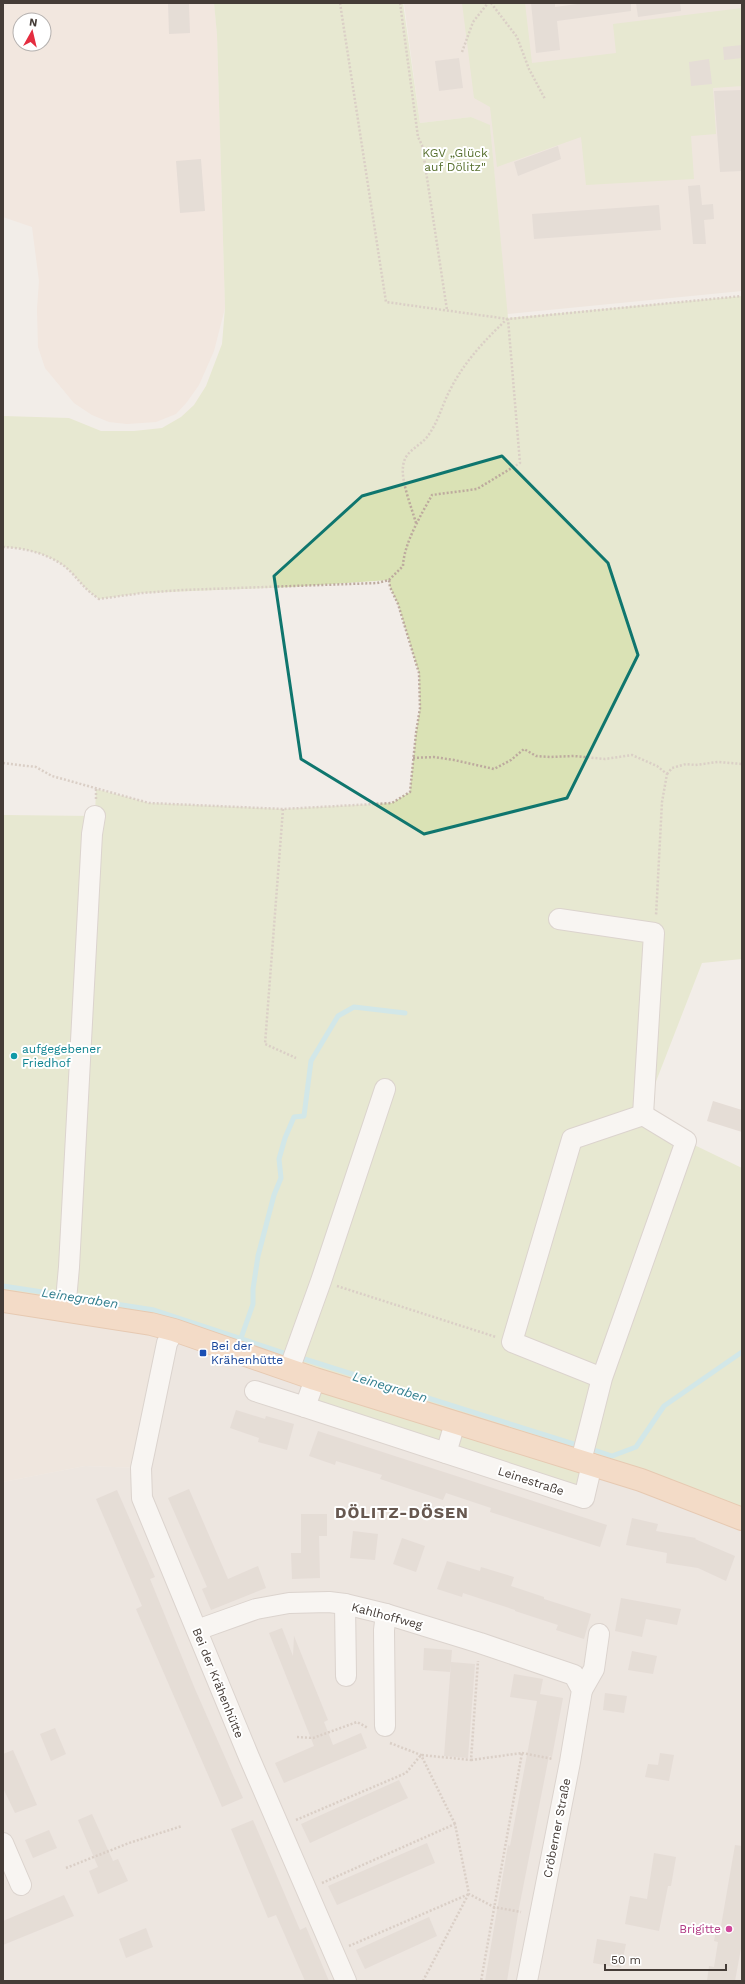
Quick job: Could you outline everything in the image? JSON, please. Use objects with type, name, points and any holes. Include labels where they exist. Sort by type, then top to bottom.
[{"type":"main road","points":[[3,1301],[66,1301],[293,1361],[315,1379],[455,1423],[585,1455],[641,1480],[742,1519]]},
{"type":"street","points":[[66,1301],[92,834],[95,816]]},
{"type":"street","points":[[559,919],[654,933],[643,1115]]},
{"type":"street","points":[[293,1361],[385,1089]]},
{"type":"street","points":[[585,1455],[602,1378],[686,1141],[643,1115],[572,1139],[512,1342],[602,1378]]},
{"type":"street","name":"Bei der Krähenhütte","points":[[174,1330],[167,1343],[141,1468],[142,1498],[147,1514],[198,1630],[279,1828],[346,1981]]},
{"type":"street","points":[[306,1407],[315,1379]]},
{"type":"street","name":"Leinestraße","points":[[255,1391],[584,1498],[585,1455]]},
{"type":"street","points":[[446,1453],[455,1423]]},
{"type":"street","name":"Kahlhoffweg","points":[[198,1630],[256,1609],[289,1603],[345,1604],[386,1614],[480,1643],[578,1683]]},
{"type":"street","points":[[345,1604],[346,1676]]},
{"type":"street","points":[[381,1733],[384,1630],[386,1614]]},
{"type":"street","points":[[578,1683],[594,1669],[599,1634]]},
{"type":"street","name":"Cröberner Straße","points":[[527,1981],[570,1762],[578,1683]]},
{"type":"street","points":[[3,1843],[21,1885]]},
{"type":"path","points":[[340,3],[386,302],[508,318],[742,296]]},
{"type":"path","points":[[400,3],[418,137],[422,145],[447,310]]},
{"type":"path","points":[[462,52],[473,22],[488,3]]},
{"type":"path","points":[[491,3],[517,36],[529,69],[545,99]]},
{"type":"path","points":[[3,547],[43,554],[59,562],[71,572],[86,590],[99,599],[150,592],[377,583],[389,580],[403,566],[404,554],[416,523],[432,495],[477,489],[520,463],[508,318]]},
{"type":"path","points":[[416,523],[406,490],[402,466],[408,453],[427,437],[441,412],[450,390],[478,348],[508,318]]},
{"type":"path","points":[[3,762],[36,767],[52,776],[149,803],[283,809],[392,803],[410,792],[420,708],[419,673],[398,604],[390,588],[389,580]]},
{"type":"path","points":[[413,758],[434,757],[494,769],[511,760],[524,749],[536,756],[550,757],[574,756],[606,759],[632,755],[657,766],[667,774]]},
{"type":"path","points":[[654,933],[659,885],[662,802],[667,774],[672,768],[686,764],[695,765],[718,762],[742,764]]},
{"type":"path","points":[[283,809],[265,1044],[296,1058]]},
{"type":"path","points":[[321,1281],[512,1342]]},
{"type":"path","points":[[471,1760],[480,1643]]},
{"type":"path","points":[[297,1737],[313,1738],[357,1722],[381,1733],[421,1755],[471,1760],[522,1753],[570,1762]]},
{"type":"path","points":[[481,1981],[522,1753]]},
{"type":"path","points":[[279,1828],[406,1773],[421,1755]]},
{"type":"path","points":[[421,1755],[455,1824],[469,1894],[423,1981]]},
{"type":"path","points":[[306,1891],[455,1824]]},
{"type":"path","points":[[66,1868],[128,1843],[182,1826]]},
{"type":"path","points":[[469,1894],[494,1907],[521,1912]]},
{"type":"path","points":[[334,1952],[469,1894]]},
{"type":"highlighted area","points":[[502,456],[608,563],[638,655],[567,798],[424,834],[301,759],[274,576],[362,496]]},
{"type":"shaded area","points":[[3,3],[214,3],[217,35],[225,308],[214,351],[199,385],[176,414],[156,422],[127,424],[109,422],[92,415],[74,403],[45,368],[38,347],[37,309],[39,281],[32,227],[3,217]]},
{"type":"shaded area","points":[[404,3],[742,3],[742,291],[507,314],[490,126],[471,117],[420,123]]},
{"type":"shaded area","points":[[3,1301],[174,1330],[141,1468],[85,1466],[3,1482]]},
{"type":"shaded area","points":[[174,1330],[592,1464],[742,1519],[742,1981],[3,1981],[3,1482],[85,1466],[141,1468]]},
{"type":"green space","name":"KGV „Glück auf Dölitz\"","points":[[214,3],[403,3],[420,123],[471,117],[490,125],[508,318],[742,296],[742,959],[702,963],[643,1115],[686,1141],[742,1168],[742,1519],[593,1464],[584,1498],[305,1407],[315,1379],[174,1330],[3,1301],[3,815],[95,816],[96,789],[149,803],[283,809],[392,803],[410,792],[420,708],[419,673],[389,580],[290,587],[142,593],[99,599],[87,590],[72,573],[57,561],[31,551],[3,547],[3,416],[69,418],[101,431],[134,431],[162,428],[181,417],[194,405],[206,386],[222,344],[225,308],[217,35]]},
{"type":"green space","points":[[462,3],[525,3],[532,63],[616,53],[613,24],[742,8],[742,86],[713,88],[716,134],[691,136],[694,179],[586,185],[581,137],[497,167],[490,107],[474,98]]},
{"type":"building","points":[[168,3],[189,3],[190,33],[169,34]]},
{"type":"building","points":[[531,3],[555,3],[555,7],[585,3],[631,3],[631,11],[557,21],[560,50],[536,53]]},
{"type":"building","points":[[636,3],[680,3],[681,11],[638,17]]},
{"type":"building","points":[[742,45],[742,58],[724,60],[723,47]]},
{"type":"building","points":[[459,58],[463,88],[439,91],[435,61]]},
{"type":"building","points":[[709,59],[712,84],[691,86],[689,62]]},
{"type":"building","points":[[742,90],[742,171],[720,172],[714,91]]},
{"type":"building","points":[[558,146],[561,159],[518,176],[514,162]]},
{"type":"building","points":[[201,159],[205,211],[180,213],[176,161]]},
{"type":"building","points":[[700,185],[702,205],[713,204],[714,219],[704,220],[706,244],[693,244],[688,186]]},
{"type":"building","points":[[659,205],[661,230],[534,239],[532,214]]},
{"type":"building","points":[[713,1101],[742,1110],[742,1132],[707,1121]]},
{"type":"building","points":[[236,1410],[265,1419],[266,1416],[294,1424],[287,1450],[258,1442],[259,1438],[230,1428]]},
{"type":"building","points":[[318,1431],[607,1525],[600,1547],[490,1512],[491,1508],[446,1493],[443,1500],[380,1479],[382,1475],[336,1461],[335,1465],[309,1456]]},
{"type":"building","points":[[189,1489],[228,1579],[258,1566],[266,1588],[211,1610],[202,1589],[207,1587],[168,1498]]},
{"type":"building","points":[[117,1490],[155,1577],[150,1579],[195,1689],[243,1798],[222,1807],[136,1609],[142,1606],[96,1499]]},
{"type":"building","points":[[301,1514],[327,1514],[327,1536],[319,1536],[320,1578],[292,1579],[291,1553],[301,1553]]},
{"type":"building","points":[[632,1518],[658,1524],[656,1531],[696,1538],[695,1539],[735,1556],[726,1581],[698,1568],[666,1563],[667,1553],[626,1545]]},
{"type":"building","points":[[353,1531],[378,1534],[375,1560],[350,1558]]},
{"type":"building","points":[[402,1538],[425,1546],[416,1572],[393,1564]]},
{"type":"building","points":[[447,1561],[480,1571],[481,1567],[514,1577],[511,1586],[544,1597],[544,1599],[591,1614],[584,1639],[556,1630],[558,1625],[515,1610],[463,1593],[462,1597],[437,1589]]},
{"type":"building","points":[[621,1598],[681,1609],[677,1625],[646,1619],[642,1637],[615,1631]]},
{"type":"building","points":[[282,1628],[293,1656],[294,1636],[328,1720],[324,1722],[333,1745],[361,1733],[367,1748],[284,1783],[275,1763],[314,1746],[269,1633]]},
{"type":"building","points":[[424,1648],[452,1650],[451,1662],[475,1664],[468,1758],[444,1756],[451,1663],[450,1672],[423,1670]]},
{"type":"building","points":[[632,1651],[657,1656],[653,1674],[628,1670]]},
{"type":"building","points":[[514,1674],[543,1679],[540,1694],[563,1698],[552,1757],[549,1756],[519,1908],[507,1981],[485,1981],[508,1845],[510,1846],[537,1701],[510,1697]]},
{"type":"building","points":[[605,1693],[627,1696],[624,1713],[603,1710]]},
{"type":"building","points":[[55,1728],[66,1754],[51,1761],[40,1734]]},
{"type":"building","points":[[13,1750],[37,1805],[15,1813],[3,1788],[3,1754]]},
{"type":"building","points":[[660,1753],[674,1755],[669,1781],[645,1777],[648,1764],[658,1765]]},
{"type":"building","points":[[399,1780],[408,1798],[310,1843],[301,1824]]},
{"type":"building","points":[[92,1814],[113,1861],[118,1859],[128,1881],[98,1894],[89,1871],[98,1867],[78,1820]]},
{"type":"building","points":[[253,1820],[300,1930],[306,1927],[329,1981],[305,1981],[276,1915],[268,1918],[231,1829]]},
{"type":"building","points":[[49,1830],[57,1848],[33,1858],[25,1840]]},
{"type":"building","points":[[427,1843],[435,1863],[337,1905],[328,1886]]},
{"type":"building","points":[[735,1845],[742,1846],[742,1943],[735,1981],[707,1981],[709,1966],[714,1967],[718,1942],[714,1941],[717,1925],[721,1926]]},
{"type":"building","points":[[654,1853],[676,1857],[671,1886],[668,1886],[659,1931],[625,1924],[630,1896],[647,1899]]},
{"type":"building","points":[[64,1895],[74,1916],[3,1945],[3,1921]]},
{"type":"building","points":[[429,1917],[437,1936],[365,1969],[356,1950]]},
{"type":"building","points":[[146,1928],[153,1947],[126,1958],[119,1939]]},
{"type":"building","points":[[597,1939],[626,1944],[621,1968],[593,1963]]},
{"type":"waterway","points":[[241,1338],[253,1304],[253,1289],[258,1256],[274,1195],[281,1178],[279,1159],[285,1138],[294,1117],[304,1116],[311,1061],[338,1016],[354,1007],[405,1013]]},
{"type":"waterway","name":"Leinegraben","points":[[3,1286],[62,1295]]},
{"type":"waterway","name":"Leinegraben","points":[[70,1297],[154,1310],[290,1355]]},
{"type":"waterway","name":"Leinegraben","points":[[588,1448],[612,1456],[636,1447],[664,1406],[742,1352]]},
{"type":"waterway","name":"Leinegraben","points":[[298,1357],[580,1446]]},
{"type":"place","name":"aufgegebener Friedhof","points":[[14,1056]]},
{"type":"place","name":"Bei der Krähenhütte","points":[[203,1353]]},
{"type":"place","name":"Brigitte","points":[[729,1929]]},
{"type":"district","name":"DÖLITZ-DÖSEN","points":[[402,1512]]}]
